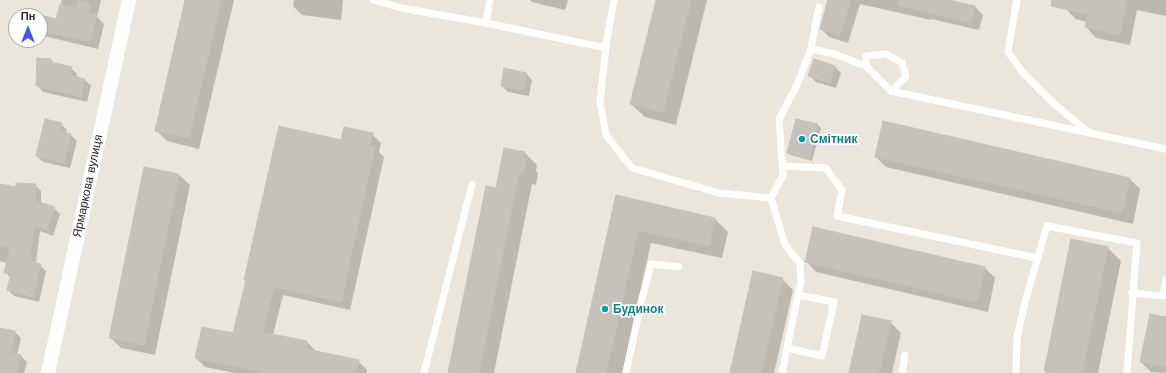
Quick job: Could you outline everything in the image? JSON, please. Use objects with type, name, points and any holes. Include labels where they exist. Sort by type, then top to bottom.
[{"type":"street","name":"Ярмаркова вулиця","points":[[48,373],[129,0]]},
{"type":"lane","points":[[373,0],[400,8],[486,23],[606,48]]},
{"type":"lane","points":[[486,23],[490,0]]},
{"type":"lane","points":[[614,0],[606,48],[600,101],[606,135],[632,168],[719,193],[771,198]]},
{"type":"lane","points":[[1017,0],[1008,52],[1023,73],[1087,132]]},
{"type":"lane","points":[[782,373],[801,283],[800,263],[785,245],[771,198],[783,175],[779,119],[797,85],[811,49],[819,7]]},
{"type":"lane","points":[[811,49],[834,54],[866,66],[891,91],[1166,149]]},
{"type":"lane","points":[[866,66],[866,56],[886,54],[902,63],[906,77],[891,91]]},
{"type":"lane","points":[[783,166],[826,168],[842,190],[837,216],[1037,258]]},
{"type":"lane","points":[[424,373],[472,184]]},
{"type":"lane","points":[[1016,373],[1017,338],[1024,302],[1047,226],[1137,243],[1127,373]]},
{"type":"lane","points":[[626,373],[651,264],[679,267]]},
{"type":"lane","points":[[1132,293],[1163,296],[1166,280]]},
{"type":"lane","points":[[787,348],[822,356],[834,302],[798,295]]},
{"type":"lane","points":[[902,373],[905,355]]},
{"type":"building","points":[[78,0],[91,3],[89,13],[97,15],[90,42],[48,32],[48,17],[56,19],[60,4],[76,8]]},
{"type":"building","points":[[185,0],[221,0],[189,138],[155,131]]},
{"type":"building","points":[[656,0],[691,0],[663,112],[630,104]]},
{"type":"building","points":[[828,0],[851,0],[840,35],[820,29]]},
{"type":"building","points":[[899,0],[949,0],[975,6],[971,23],[899,5]]},
{"type":"building","points":[[1052,0],[1127,0],[1120,35],[1085,27],[1088,14],[1051,6]]},
{"type":"building","points":[[37,58],[51,59],[51,62],[72,67],[70,75],[85,79],[81,97],[36,86]]},
{"type":"building","points":[[814,59],[835,66],[830,83],[808,76]]},
{"type":"building","points":[[504,68],[526,73],[523,90],[501,86]]},
{"type":"building","points":[[45,119],[62,123],[60,131],[71,134],[64,163],[36,156]]},
{"type":"building","name":"Смітник","points":[[796,119],[818,124],[809,159],[787,153]]},
{"type":"building","points":[[883,121],[1130,178],[1122,213],[875,157]]},
{"type":"building","points":[[279,126],[341,140],[344,127],[373,133],[370,146],[375,147],[341,302],[274,287],[262,332],[307,341],[306,349],[359,360],[356,373],[266,373],[195,358],[202,327],[233,333]]},
{"type":"building","points":[[504,148],[525,152],[524,159],[526,159],[523,173],[519,172],[479,373],[448,373],[486,186],[496,188]]},
{"type":"building","points":[[144,167],[179,174],[144,345],[109,338]]},
{"type":"building","points":[[16,183],[36,184],[35,201],[55,207],[47,230],[34,226],[30,257],[32,258],[31,262],[41,264],[33,297],[7,290],[11,274],[4,273],[10,248],[0,246],[0,184],[16,187]]},
{"type":"building","name":"Будинок","points":[[616,195],[715,218],[709,246],[638,230],[606,373],[576,373]]},
{"type":"building","points":[[813,227],[985,267],[977,302],[805,262]]},
{"type":"building","points":[[1071,239],[1108,247],[1082,373],[1054,373],[1044,371]]},
{"type":"building","points":[[753,271],[783,278],[761,373],[730,373]]},
{"type":"building","points":[[1150,314],[1166,317],[1166,367],[1140,362]]},
{"type":"building","points":[[862,315],[891,321],[879,373],[849,373]]},
{"type":"building","points":[[0,328],[15,331],[11,353],[21,355],[17,373],[0,373]]},
{"type":"place","name":"Смітник","points":[[802,139]]},
{"type":"place","name":"Будинок","points":[[605,309]]}]
